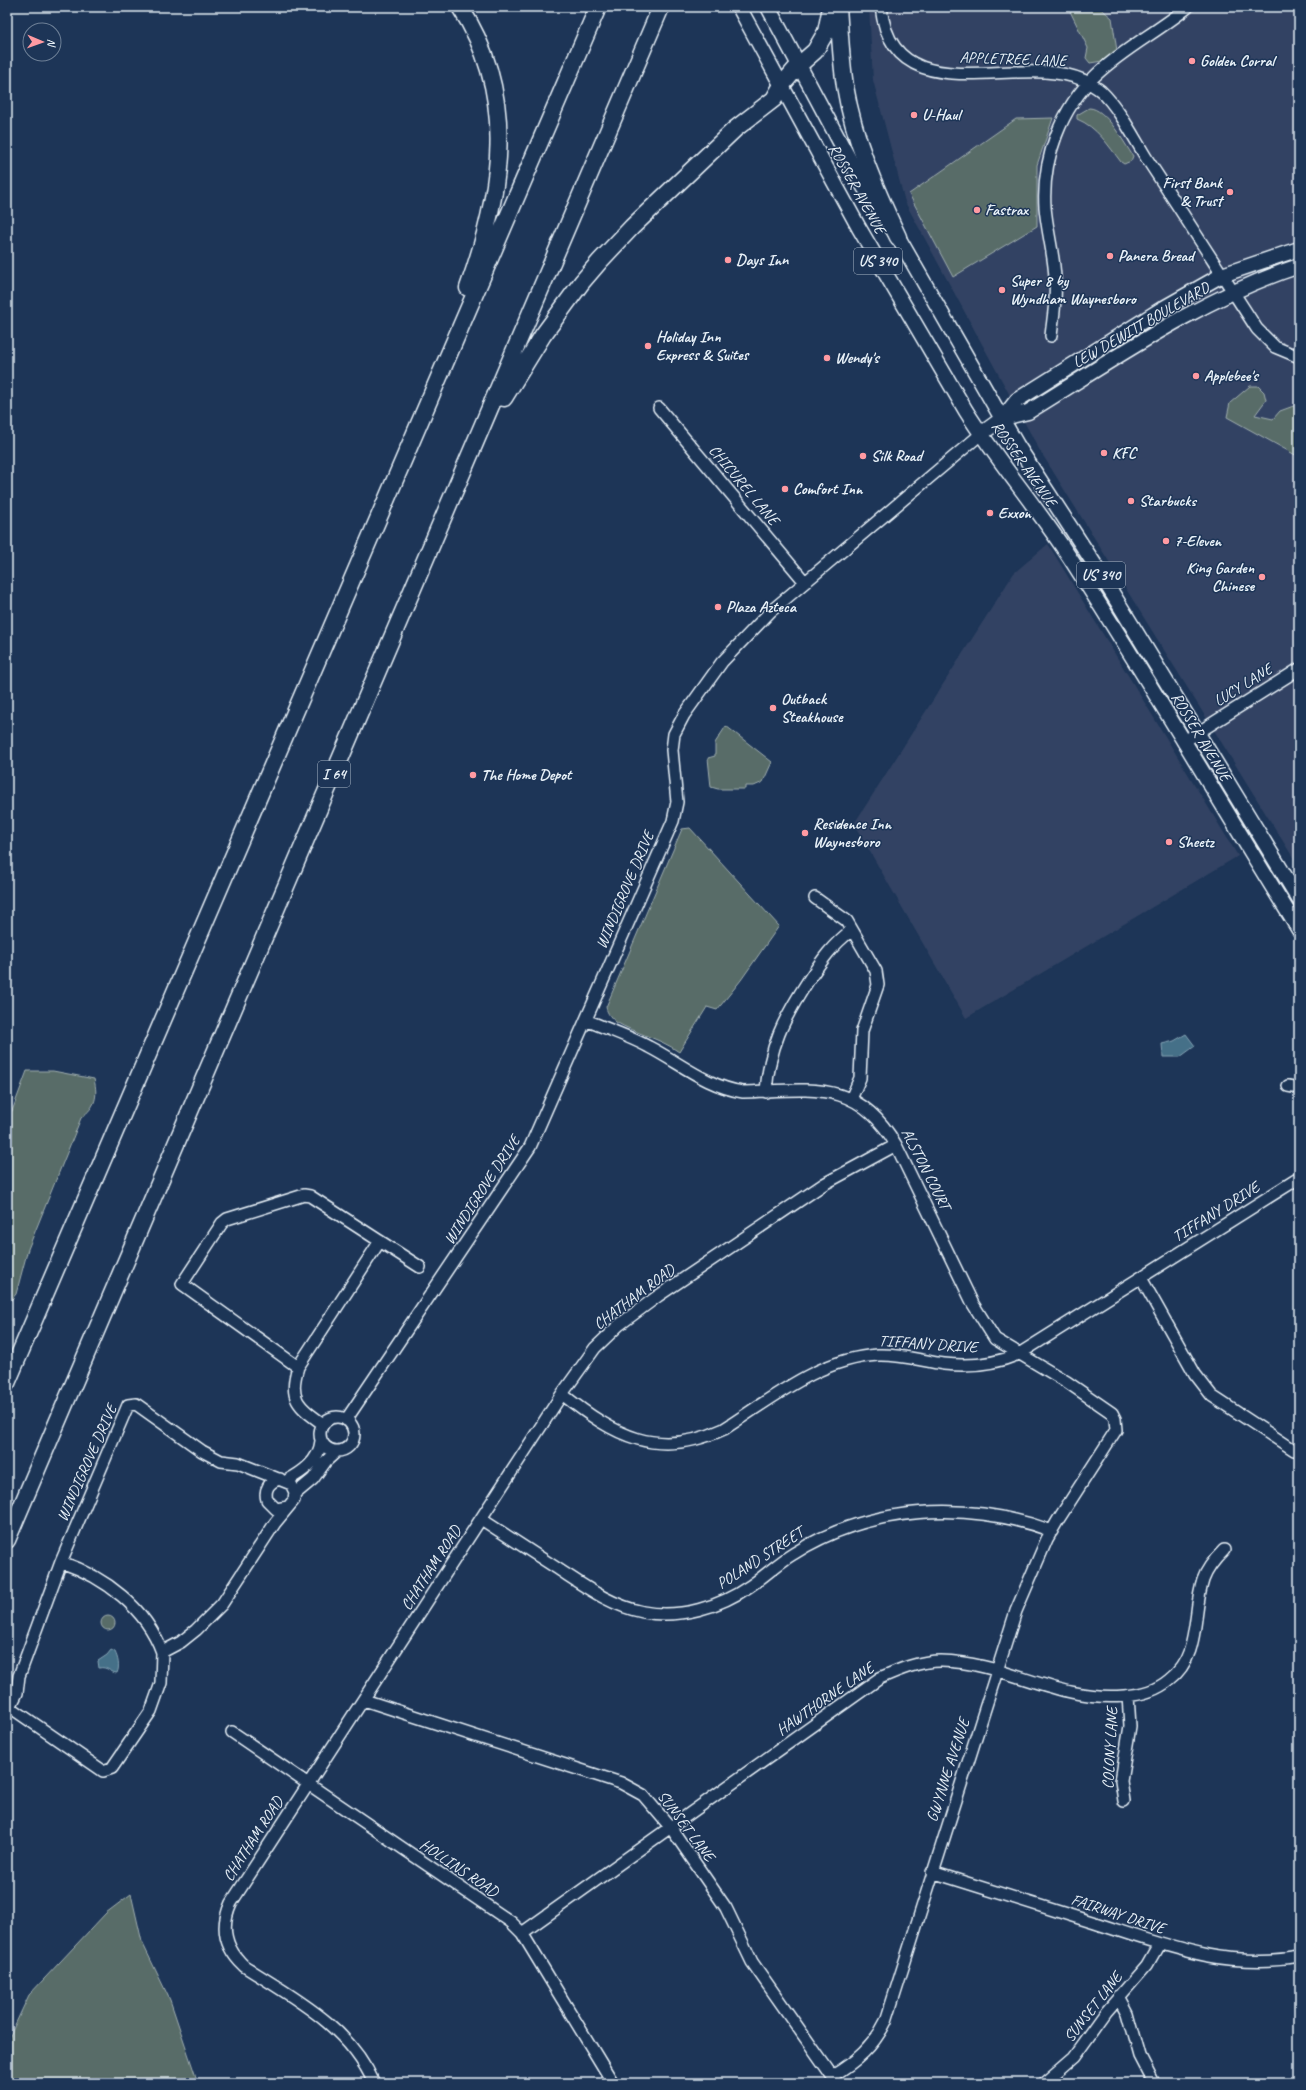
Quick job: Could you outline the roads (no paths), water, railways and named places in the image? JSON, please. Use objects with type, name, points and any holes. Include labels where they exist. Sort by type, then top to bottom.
[{"type":"highway","points":[[420,422],[470,280],[492,199],[499,162],[499,119],[494,86],[479,41],[460,7]]},
{"type":"highway","points":[[7,1383],[598,7]]},
{"type":"highway","name":"I 64","points":[[7,1540],[661,7]]},
{"type":"highway","points":[[460,479],[516,378],[543,335],[582,282],[632,227],[736,129],[774,99],[782,85],[799,65],[815,51],[821,42],[826,32],[831,7]]},
{"type":"highway","points":[[838,7],[841,57],[851,117],[870,175],[898,237]]},
{"type":"main road","name":"ROSSER AVENUE","points":[[739,7],[863,235],[981,434],[1063,548],[1170,718],[1183,742],[1299,930]]},
{"type":"main road","name":"ROSSER AVENUE","points":[[768,7],[864,187],[898,237],[1003,418],[1017,445],[1095,565],[1299,899]]},
{"type":"main road","name":"LEW DEWITT BOULEVARD","points":[[981,434],[1003,418],[1017,400],[1162,309],[1222,275],[1299,249]]},
{"type":"main road","name":"LEW DEWITT BOULEVARD","points":[[1003,418],[1028,412],[1181,319],[1234,291],[1299,266]]},
{"type":"street","name":"APPLETREE LANE","points":[[881,7],[885,27],[891,40],[906,58],[924,68],[952,73],[1055,73],[1070,75],[1101,91],[1113,107],[1222,275]]},
{"type":"street","points":[[1051,336],[1055,279],[1046,219],[1045,191],[1046,171],[1053,143],[1063,120],[1088,83],[1105,67],[1188,7]]},
{"type":"street","points":[[1222,275],[1234,291],[1257,329],[1266,339],[1280,350],[1299,357]]},
{"type":"street","name":"CHICUREL LANE","points":[[659,408],[805,582]]},
{"type":"street","name":"WINDIGROVE DRIVE","points":[[346,1420],[521,1162],[533,1140],[676,810],[678,792],[672,746],[677,726],[706,683],[738,644],[772,611],[981,434]]},
{"type":"street","name":"LUCY LANE","points":[[1183,742],[1299,669]]},
{"type":"street","points":[[815,898],[842,916],[876,971],[878,978],[878,985],[862,1031],[860,1078],[851,1099]]},
{"type":"street","points":[[766,1092],[767,1072],[773,1047],[786,1016],[831,948],[852,930]]},
{"type":"street","name":"ALSTON COURT","points":[[586,1020],[648,1046],[690,1071],[721,1086],[743,1092],[819,1090],[851,1099],[874,1114],[887,1129],[896,1145],[983,1321],[995,1339],[1067,1382],[1112,1413],[1116,1419],[1116,1430],[1092,1467]]},
{"type":"street","name":"CHATHAM ROAD","points":[[374,2083],[357,2053],[338,2031],[323,2017],[244,1966],[236,1959],[226,1941],[225,1920],[231,1903],[562,1394],[595,1348],[619,1325],[658,1296],[824,1184],[896,1145]]},
{"type":"street","name":"TIFFANY DRIVE","points":[[562,1394],[580,1409],[623,1434],[648,1442],[678,1443],[709,1436],[724,1429],[823,1368],[844,1361],[871,1356],[893,1355],[943,1364],[974,1365],[994,1362],[1019,1354],[1299,1178]]},
{"type":"street","points":[[298,1367],[182,1284],[220,1226],[227,1219],[304,1195],[310,1196],[420,1267]]},
{"type":"street","points":[[323,1424],[306,1412],[295,1397],[293,1390],[298,1367],[380,1241]]},
{"type":"street","points":[[1140,1278],[1188,1362],[1212,1396],[1294,1450]]},
{"type":"street","name":"WINDIGROVE DRIVE","points":[[61,1562],[81,1569],[126,1600],[148,1623],[162,1652],[161,1683],[151,1711],[112,1768],[103,1770],[10,1707],[17,1693],[19,1676],[61,1562],[128,1406],[136,1404],[202,1451],[221,1461],[238,1463],[261,1474],[283,1480]]},
{"type":"street","points":[[266,1489],[271,1482],[283,1480],[301,1472],[314,1460],[320,1449],[320,1430],[323,1424],[334,1417],[346,1420],[353,1429],[353,1440],[346,1449],[336,1452],[326,1461],[313,1479],[295,1494]]},
{"type":"street","points":[[321,1441],[327,1449],[336,1452]]},
{"type":"street","name":"GWYNNE AVENUE","points":[[834,2079],[859,2057],[880,2033],[886,2021],[996,1670],[1016,1611],[1052,1531],[1092,1467]]},
{"type":"street","points":[[261,1474],[266,1489],[267,1500],[272,1507],[275,1523]]},
{"type":"street","points":[[162,1652],[182,1642],[222,1604],[275,1523],[294,1500],[294,1488],[283,1480]]},
{"type":"street","points":[[272,1507],[280,1509],[288,1507]]},
{"type":"street","name":"POLAND STREET","points":[[481,1519],[596,1594],[628,1608],[655,1613],[691,1611],[711,1606],[731,1598],[793,1554],[813,1542],[849,1528],[887,1517],[930,1511],[972,1512],[1011,1518],[1052,1531]]},
{"type":"street","name":"HAWTHORNE LANE","points":[[522,1933],[880,1678],[916,1665],[940,1661],[996,1670],[1042,1686],[1075,1694],[1110,1697],[1128,1696],[1159,1688],[1173,1677],[1185,1664],[1193,1639],[1203,1579],[1212,1563],[1224,1550]]},
{"type":"street","name":"COLONY LANE","points":[[1124,1801],[1121,1781],[1130,1726],[1128,1696]]},
{"type":"street","name":"SUNSET LANE","points":[[364,1700],[621,1783],[643,1795],[671,1828],[726,1908],[752,1962],[834,2079]]},
{"type":"street","name":"HOLLINS ROAD","points":[[232,1732],[511,1922],[522,1933],[613,2083]]},
{"type":"street","name":"FAIRWAY DRIVE","points":[[932,1872],[1194,1954],[1241,1962],[1264,1962],[1299,1957]]},
{"type":"street","name":"SUNSET LANE","points":[[1044,2083],[1074,2057],[1120,1996],[1147,1965],[1159,1944]]},
{"type":"street","points":[[1120,1996],[1128,2013],[1140,2056],[1154,2083]]},
{"type":"place","name":"Golden Corral","points":[[1192,61]]},
{"type":"place","name":"U-Haul","points":[[914,115]]},
{"type":"place","name":"First Bank & Trust","points":[[1230,192]]},
{"type":"place","name":"Fastrax","points":[[977,210]]},
{"type":"place","name":"Panera Bread","points":[[1110,256]]},
{"type":"place","name":"Days Inn","points":[[728,260]]},
{"type":"place","name":"Super 8 by Wyndham Waynesboro","points":[[1002,290]]},
{"type":"place","name":"Holiday Inn Express & Suites","points":[[648,346]]},
{"type":"place","name":"Wendy's","points":[[827,358]]},
{"type":"place","name":"Applebee's","points":[[1196,376]]},
{"type":"place","name":"KFC","points":[[1104,453]]},
{"type":"place","name":"Silk Road","points":[[863,456]]},
{"type":"place","name":"Comfort Inn","points":[[785,489]]},
{"type":"place","name":"Starbucks","points":[[1131,501]]},
{"type":"place","name":"Exxon","points":[[990,513]]},
{"type":"place","name":"7-Eleven","points":[[1166,541]]},
{"type":"place","name":"King Garden Chinese","points":[[1262,577]]},
{"type":"place","name":"Plaza Azteca","points":[[718,607]]},
{"type":"place","name":"Outback Steakhouse","points":[[773,708]]},
{"type":"place","name":"The Home Depot","points":[[473,775]]},
{"type":"place","name":"Residence Inn Waynesboro","points":[[805,833]]},
{"type":"place","name":"Sheetz","points":[[1169,842]]}]
